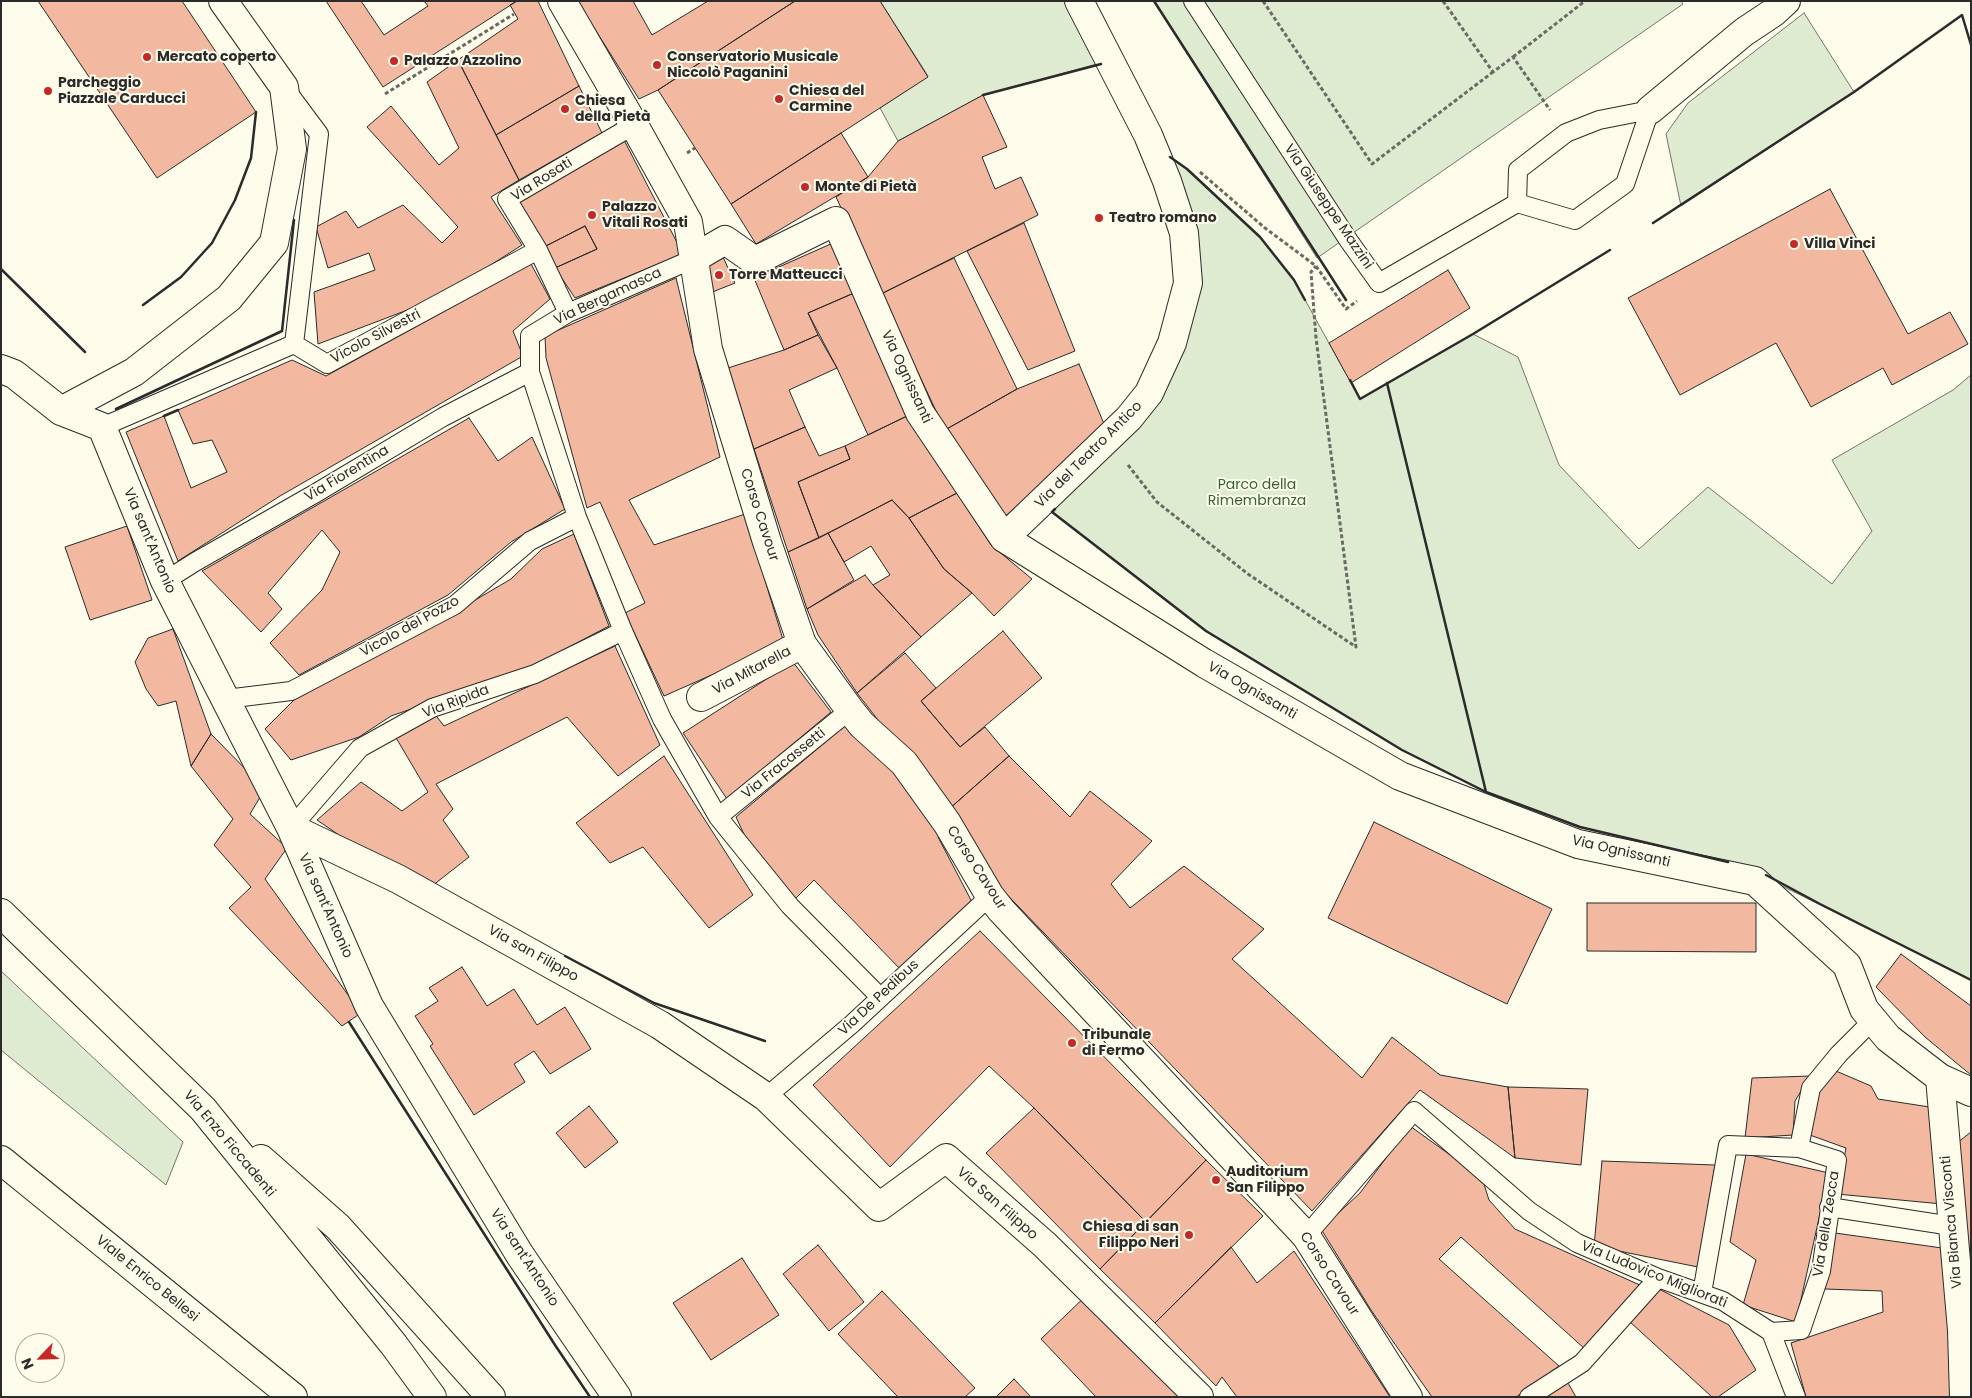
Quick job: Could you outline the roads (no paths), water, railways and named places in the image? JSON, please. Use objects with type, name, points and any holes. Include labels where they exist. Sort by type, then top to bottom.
[{"type":"street","points":[[60,411],[134,372],[229,298],[274,243],[292,149],[284,87],[223,1]]},
{"type":"street","name":"Corso Cavour","points":[[562,1],[688,222],[708,349],[767,542],[802,644],[862,725],[904,763],[947,823],[990,896],[1001,910],[1306,1236],[1408,1397]]},
{"type":"street","name":"Via del Teatro Antico","points":[[1004,538],[1129,418],[1149,393],[1159,375],[1172,343],[1188,283],[1184,233],[1178,210],[1152,145],[1079,1]]},
{"type":"street","points":[[1650,110],[1744,32],[1774,12],[1786,1]]},
{"type":"street","name":"Via Ognissanti","points":[[693,259],[725,240],[755,261],[836,221],[920,414],[1004,538],[1204,663],[1400,776],[1578,844],[1755,881],[1847,964],[1864,1008],[1888,1038],[1940,1078],[1971,1092]]},
{"type":"street","points":[[5,367],[60,411],[102,428]]},
{"type":"street","name":"Via sant'Antonio","points":[[102,428],[165,581],[291,828],[369,1006],[520,1255],[617,1397]]},
{"type":"street","name":"Via Mitarella","points":[[701,697],[802,644]]},
{"type":"street","name":"Via san Filippo","points":[[291,828],[398,879],[652,1020],[766,1097]]},
{"type":"street","name":"Via Enzo Ficcadenti","points":[[1,913],[203,1109],[394,1345],[432,1397]]},
{"type":"street","name":"Via Bianca Visconti","points":[[1940,1078],[1952,1226],[1964,1293],[1966,1328],[1964,1397]]},
{"type":"street","name":"Via San Filippo","points":[[766,1097],[879,1207],[946,1158],[1045,1245],[1198,1397]]},
{"type":"street","points":[[203,1109],[338,1227],[491,1397]]},
{"type":"street","name":"Viale Enrico Bellesi","points":[[1,1160],[293,1397]]},
{"type":"lane","name":"Via Giuseppe Mazzini","points":[[1193,1],[1349,241],[1380,283],[1517,203]]},
{"type":"lane","points":[[102,428],[294,344],[319,134],[284,87]]},
{"type":"lane","points":[[1650,110],[1625,184],[1575,220],[1517,203],[1518,170],[1566,133],[1599,120],[1650,110]]},
{"type":"lane","name":"Via Rosati","points":[[568,313],[538,250],[506,199],[634,125]]},
{"type":"lane","name":"Vicolo Silvestri","points":[[294,344],[327,364],[538,250]]},
{"type":"lane","name":"Via Bergamasca","points":[[530,372],[530,336],[568,313],[693,259]]},
{"type":"lane","points":[[530,372],[577,518],[623,631],[662,719],[718,818],[790,906],[880,997]]},
{"type":"lane","name":"Via Fiorentina","points":[[165,581],[443,417],[530,372]]},
{"type":"lane","name":"Vicolo del Pozzo","points":[[226,698],[291,691],[455,605],[530,541],[577,518]]},
{"type":"lane","name":"Via Ripida","points":[[291,828],[360,748],[432,708],[535,674],[623,631]]},
{"type":"lane","name":"Via Fracassetti","points":[[718,818],[850,710]]},
{"type":"lane","name":"Via De Pedibus","points":[[766,1097],[852,1024],[990,896]]},
{"type":"lane","points":[[1702,1293],[1728,1145],[1799,1148],[1811,1088],[1839,1054],[1873,1020]]},
{"type":"lane","name":"Via Ludovico Migliorati","points":[[1306,1236],[1414,1111],[1530,1211],[1576,1243],[1658,1278],[1723,1301],[1771,1332]]},
{"type":"lane","name":"Via della Zecca","points":[[1771,1332],[1802,1330],[1821,1271],[1837,1160],[1799,1148]]},
{"type":"lane","points":[[1830,1208],[1952,1226]]},
{"type":"lane","points":[[1529,1397],[1582,1363],[1658,1278]]},
{"type":"lane","points":[[1771,1332],[1796,1397]]},
{"type":"place","name":"Mercato coperto","points":[[147,57]]},
{"type":"place","name":"Palazzo Azzolino","points":[[394,61]]},
{"type":"place","name":"Conservatorio Musicale Niccolò Paganini","points":[[657,65]]},
{"type":"place","name":"Parcheggio Piazzale Carducci","points":[[48,91]]},
{"type":"place","name":"Chiesa del Carmine","points":[[779,99]]},
{"type":"place","name":"Chiesa della Pietà","points":[[565,109]]},
{"type":"place","name":"Monte di Pietà","points":[[805,187]]},
{"type":"place","name":"Palazzo Vitali Rosati","points":[[592,215]]},
{"type":"place","name":"Teatro romano","points":[[1099,218]]},
{"type":"place","name":"Villa Vinci","points":[[1794,244]]},
{"type":"place","name":"Torre Matteucci","points":[[719,275]]},
{"type":"place","name":"Tribunale di Fermo","points":[[1072,1043]]},
{"type":"place","name":"Auditorium San Filippo","points":[[1216,1180]]},
{"type":"place","name":"Chiesa di san Filippo Neri","points":[[1189,1235]]},
{"type":"park label","name":"Parco della Rimembranza","points":[[1257,494]]}]
